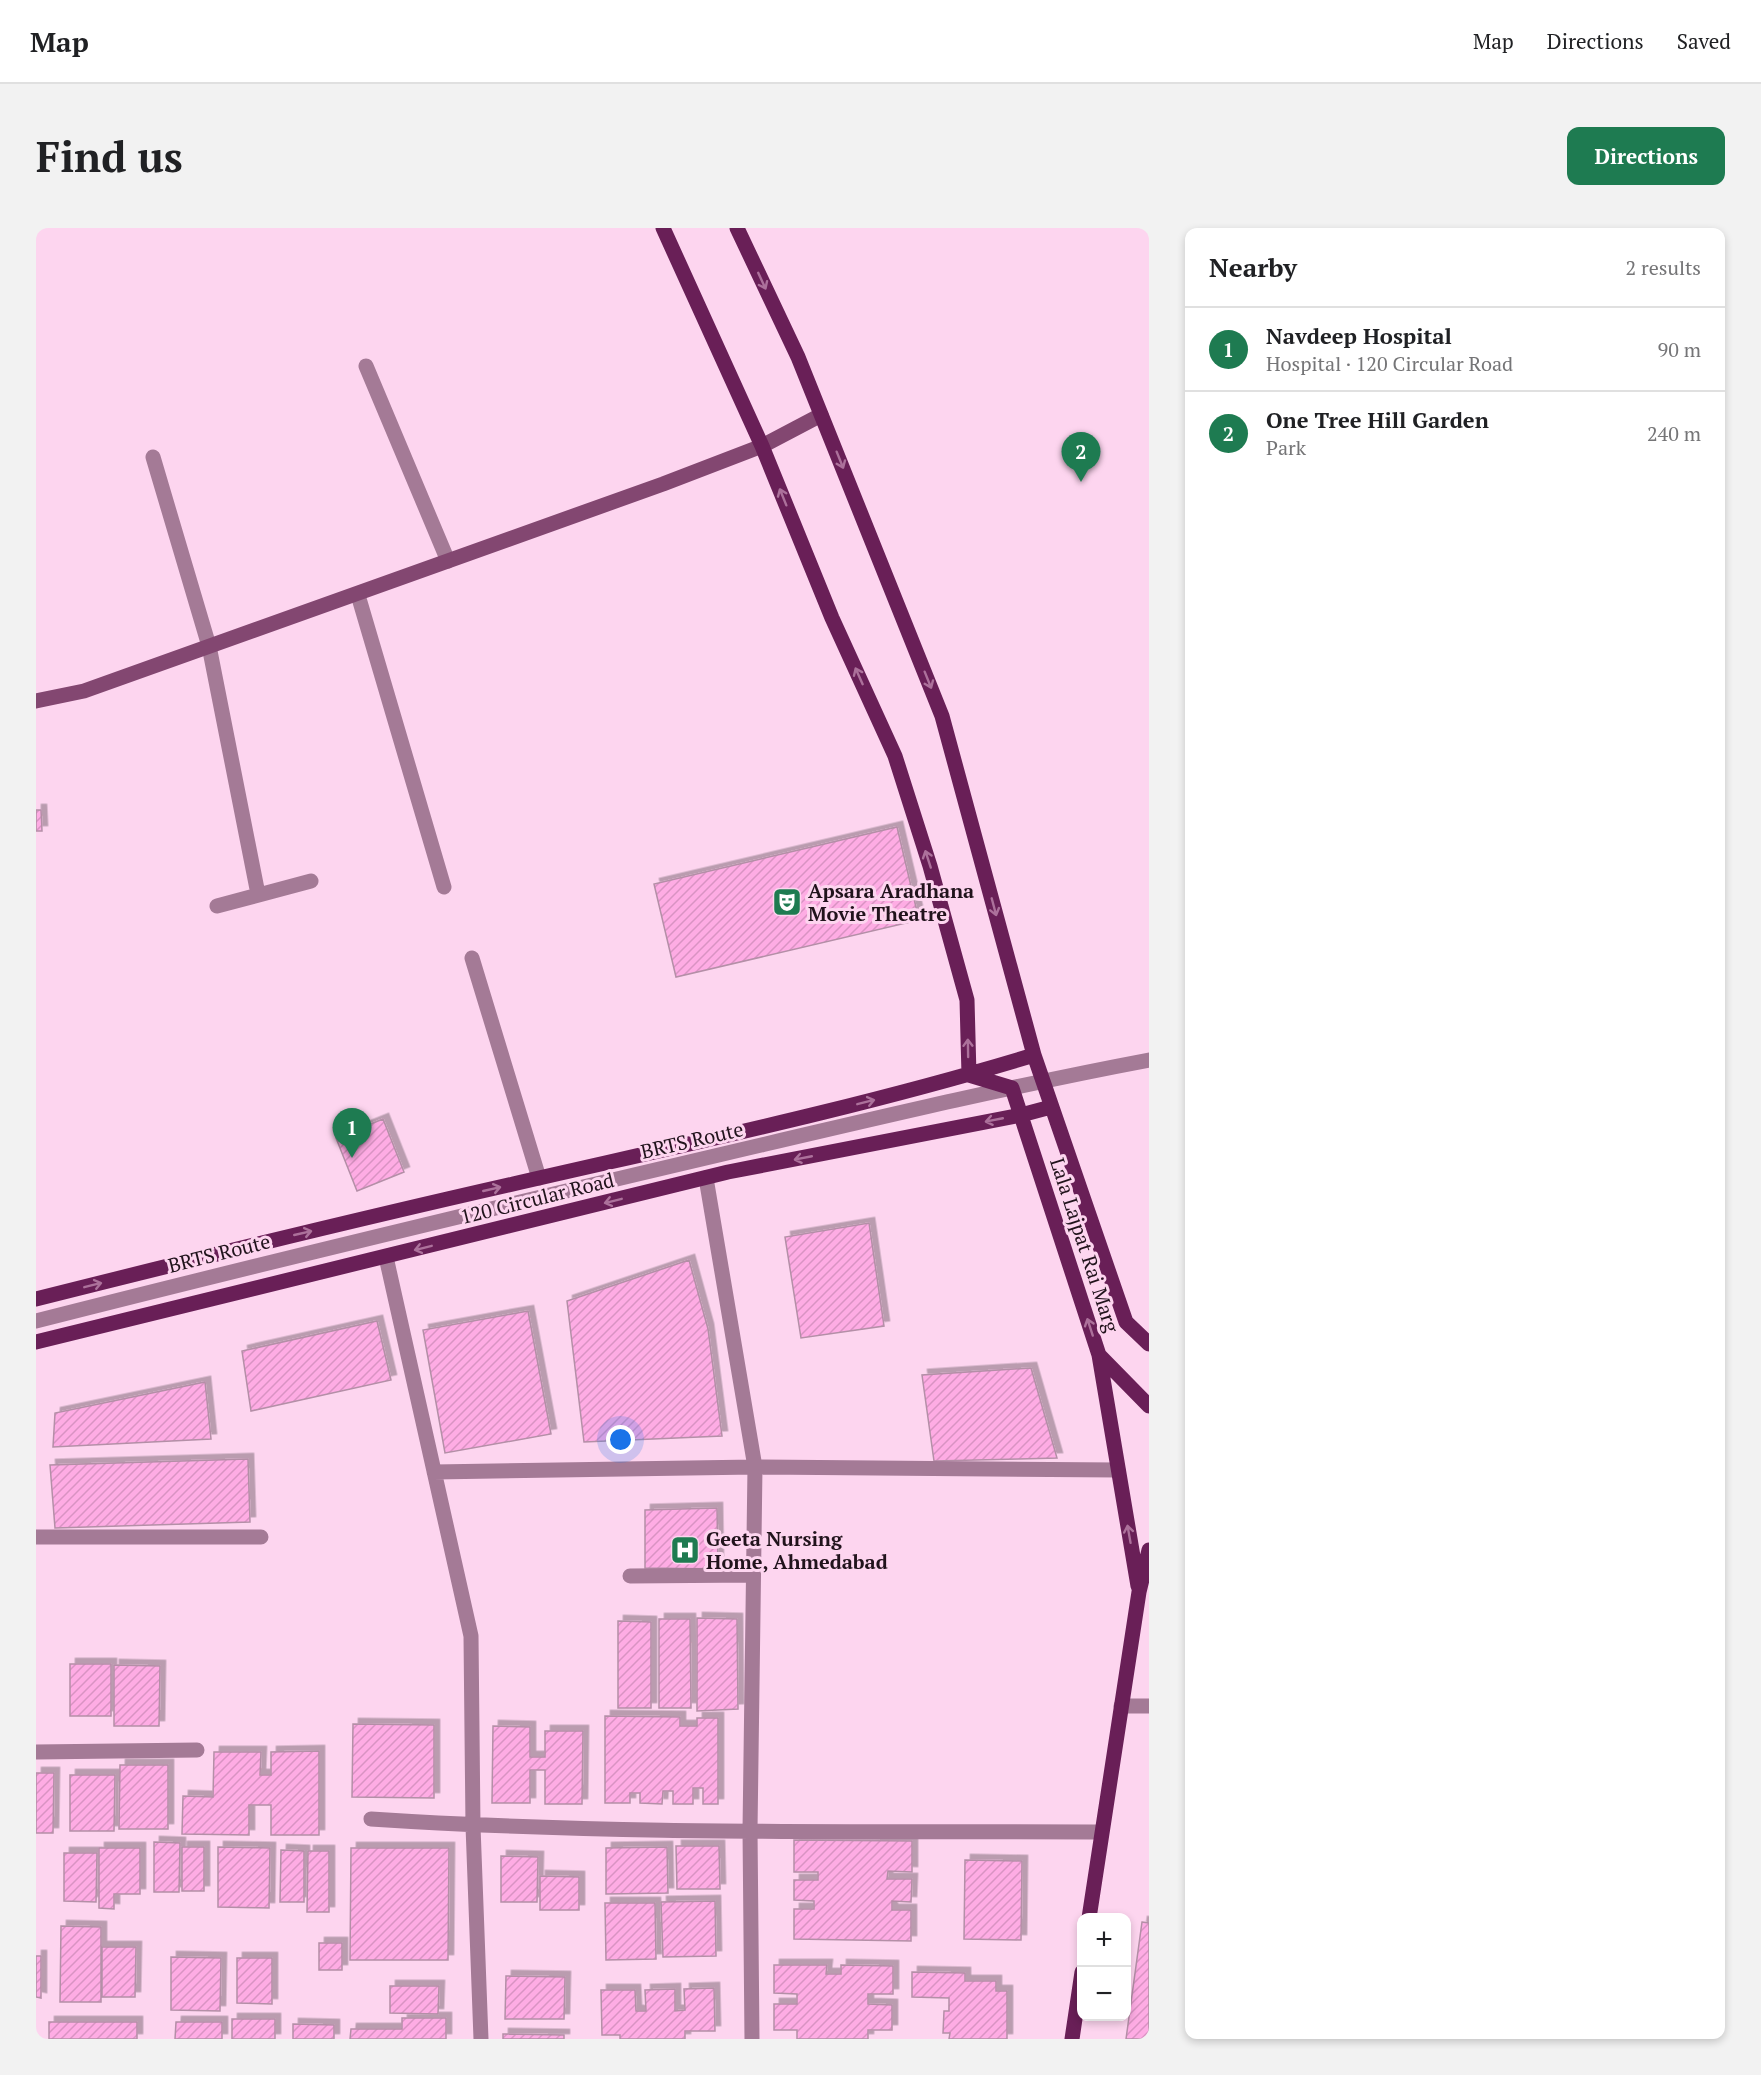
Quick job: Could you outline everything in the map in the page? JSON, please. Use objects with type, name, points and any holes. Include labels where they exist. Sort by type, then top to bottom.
[{"type":"main road","points":[[663,228],[762,446],[832,618],[895,756],[930,866],[967,1000],[969,1075],[1012,1088]]},
{"type":"main road","points":[[738,228],[798,357],[942,716],[1034,1055],[1051,1107],[1126,1322],[1149,1344]]},
{"type":"main road","name":"120 Circular Road","points":[[36,1299],[286,1237],[838,1108],[969,1075],[1034,1055]]},
{"type":"main road","name":"Lala Lajpat Rai Marg","points":[[1012,1088],[1099,1355],[1149,1406]]},
{"type":"main road","name":"120 Circular Road","points":[[36,1342],[706,1178],[1051,1107]]},
{"type":"main road","points":[[1099,1355],[1139,1592]]},
{"type":"main road","points":[[1090,1913],[1139,1592],[1149,1550]]},
{"type":"main road","points":[[1072,2039],[1077,2006]]},
{"type":"street","points":[[366,366],[448,561]]},
{"type":"street","points":[[36,701],[84,692],[663,484],[762,446],[821,415]]},
{"type":"street","points":[[153,457],[209,646],[258,894]]},
{"type":"street","points":[[358,595],[444,887]]},
{"type":"street","points":[[217,906],[311,881]]},
{"type":"street","points":[[472,958],[539,1178]]},
{"type":"street","name":"BRTS Route","points":[[36,1321],[280,1259],[588,1186],[1043,1081],[1149,1060]]},
{"type":"street","points":[[706,1178],[755,1467],[750,1830],[752,2039]]},
{"type":"street","points":[[386,1257],[471,1636],[473,1826],[481,2039]]},
{"type":"street","points":[[434,1472],[755,1467],[1118,1470]]},
{"type":"street","points":[[36,1537],[261,1537]]},
{"type":"street","points":[[630,1576],[753,1575]]},
{"type":"street","points":[[1121,1706],[1149,1706]]},
{"type":"street","points":[[36,1752],[197,1750]]},
{"type":"street","points":[[371,1819],[473,1826],[1101,1832]]},
{"type":"building","points":[[36,810],[41,810],[42,831],[36,831]]},
{"type":"building","name":"Apsara Aradhana Movie Theatre","points":[[897,827],[919,920],[676,977],[654,884]]},
{"type":"building","points":[[383,1119],[404,1172],[357,1191],[336,1138]]},
{"type":"building","points":[[869,1223],[884,1326],[801,1338],[785,1237]]},
{"type":"building","points":[[689,1260],[708,1329],[722,1436],[584,1442],[567,1301]]},
{"type":"building","points":[[528,1311],[551,1434],[445,1453],[423,1330]]},
{"type":"building","points":[[377,1321],[391,1380],[251,1411],[242,1351]]},
{"type":"building","points":[[1031,1368],[1057,1458],[934,1461],[922,1375]]},
{"type":"building","points":[[205,1382],[211,1439],[53,1447],[55,1413]]},
{"type":"building","points":[[248,1459],[250,1522],[55,1528],[50,1465]]},
{"type":"building","points":[[717,1508],[718,1569],[645,1568],[645,1510]]},
{"type":"building","points":[[697,1618],[737,1619],[738,1709],[697,1711]]},
{"type":"building","points":[[659,1619],[690,1619],[691,1708],[659,1708]]},
{"type":"building","points":[[618,1621],[651,1622],[651,1708],[618,1708]]},
{"type":"building","points":[[70,1664],[111,1664],[111,1716],[70,1716]]},
{"type":"building","points":[[114,1665],[160,1666],[159,1726],[114,1726]]},
{"type":"building","points":[[605,1716],[680,1717],[680,1726],[697,1726],[697,1718],[718,1718],[718,1804],[703,1804],[703,1788],[693,1788],[693,1804],[673,1804],[673,1791],[663,1791],[662,1804],[640,1803],[640,1793],[630,1793],[630,1803],[605,1803]]},
{"type":"building","points":[[353,1724],[434,1725],[434,1798],[352,1797]]},
{"type":"building","points":[[493,1726],[530,1727],[530,1757],[545,1757],[545,1731],[583,1731],[582,1804],[545,1804],[545,1770],[530,1770],[530,1803],[492,1803]]},
{"type":"building","points":[[319,1751],[319,1835],[271,1835],[271,1805],[249,1805],[249,1835],[182,1834],[183,1796],[213,1797],[214,1752],[261,1752],[260,1775],[271,1775],[271,1752]]},
{"type":"building","points":[[120,1765],[168,1765],[168,1829],[119,1829]]},
{"type":"building","points":[[36,1773],[54,1773],[53,1833],[36,1833]]},
{"type":"building","points":[[70,1775],[115,1775],[114,1831],[70,1831]]},
{"type":"building","points":[[794,1840],[912,1841],[912,1872],[888,1871],[887,1879],[912,1879],[911,1902],[892,1901],[892,1910],[911,1910],[911,1941],[794,1939],[794,1909],[814,1909],[814,1901],[794,1900],[794,1880],[818,1880],[818,1872],[794,1872]]},
{"type":"building","points":[[154,1842],[180,1843],[179,1892],[154,1892]]},
{"type":"building","points":[[676,1846],[719,1846],[720,1889],[677,1889]]},
{"type":"building","points":[[182,1847],[204,1847],[204,1891],[182,1891]]},
{"type":"building","points":[[218,1847],[270,1848],[269,1908],[218,1907]]},
{"type":"building","points":[[667,1847],[668,1893],[606,1894],[606,1848]]},
{"type":"building","points":[[99,1848],[140,1848],[140,1894],[114,1894],[114,1909],[99,1908]]},
{"type":"building","points":[[351,1848],[449,1848],[448,1960],[350,1960]]},
{"type":"building","points":[[281,1850],[304,1851],[304,1902],[280,1902]]},
{"type":"building","points":[[308,1851],[329,1851],[329,1912],[307,1912]]},
{"type":"building","points":[[64,1853],[97,1853],[96,1902],[64,1901]]},
{"type":"building","points":[[501,1856],[538,1857],[537,1902],[501,1902]]},
{"type":"building","points":[[965,1860],[1022,1861],[1021,1940],[964,1939]]},
{"type":"building","points":[[540,1876],[579,1877],[579,1910],[540,1910]]},
{"type":"building","points":[[715,1901],[716,1956],[663,1957],[661,1902]]},
{"type":"building","points":[[605,1903],[655,1903],[656,1959],[606,1960]]},
{"type":"building","points":[[1142,1922],[1149,1923],[1149,2039],[1126,2039],[1128,2021],[1131,2021],[1131,2002]]},
{"type":"building","points":[[61,1926],[101,1927],[101,2002],[60,2002]]},
{"type":"building","points":[[319,1943],[342,1943],[342,1970],[319,1970]]},
{"type":"building","points":[[102,1947],[136,1947],[135,1997],[102,1997]]},
{"type":"building","points":[[36,1956],[41,1956],[41,1998],[36,1997]]},
{"type":"building","points":[[171,1957],[221,1958],[220,2011],[171,2010]]},
{"type":"building","points":[[237,1958],[272,1958],[272,2004],[237,2003]]},
{"type":"building","points":[[774,1965],[827,1965],[826,1974],[841,1974],[841,1965],[893,1966],[893,1994],[868,1994],[868,2004],[892,2005],[892,2030],[868,2030],[868,2039],[797,2039],[797,2030],[774,2030],[774,2004],[797,2004],[797,1994],[774,1993]]},
{"type":"building","points":[[912,1972],[965,1973],[965,1981],[996,1981],[996,1991],[1007,1991],[1007,2039],[949,2039],[950,2033],[943,2033],[944,2011],[949,2011],[949,1998],[912,1997]]},
{"type":"building","points":[[506,1976],[565,1977],[564,2019],[505,2019]]},
{"type":"building","points":[[390,1986],[439,1986],[438,2014],[390,2013]]},
{"type":"building","points":[[714,1988],[715,2031],[685,2031],[685,2039],[620,2039],[620,2035],[602,2035],[601,1990],[635,1990],[636,2011],[646,2011],[645,1990],[675,1989],[675,2011],[685,2010],[684,1989]]},
{"type":"building","points":[[402,2018],[446,2018],[446,2039],[350,2039],[351,2029],[402,2029]]},
{"type":"building","points":[[232,2019],[275,2019],[275,2039],[232,2039]]},
{"type":"building","points":[[49,2022],[137,2022],[137,2039],[49,2039]]},
{"type":"building","points":[[176,2022],[222,2022],[222,2039],[175,2039]]},
{"type":"building","points":[[293,2024],[334,2025],[334,2039],[293,2039]]},
{"type":"building","points":[[503,2034],[564,2035],[564,2039],[503,2039]]},
{"type":"place","name":"One Tree Hill Garden","points":[[1081,482]]},
{"type":"place","name":"Apsara Aradhana Movie Theatre","points":[[787,902]]},
{"type":"place","name":"Navdeep Hospital","points":[[352,1158]]},
{"type":"place","name":"Geeta Nursing Home, Ahmedabad","points":[[685,1550]]}]
